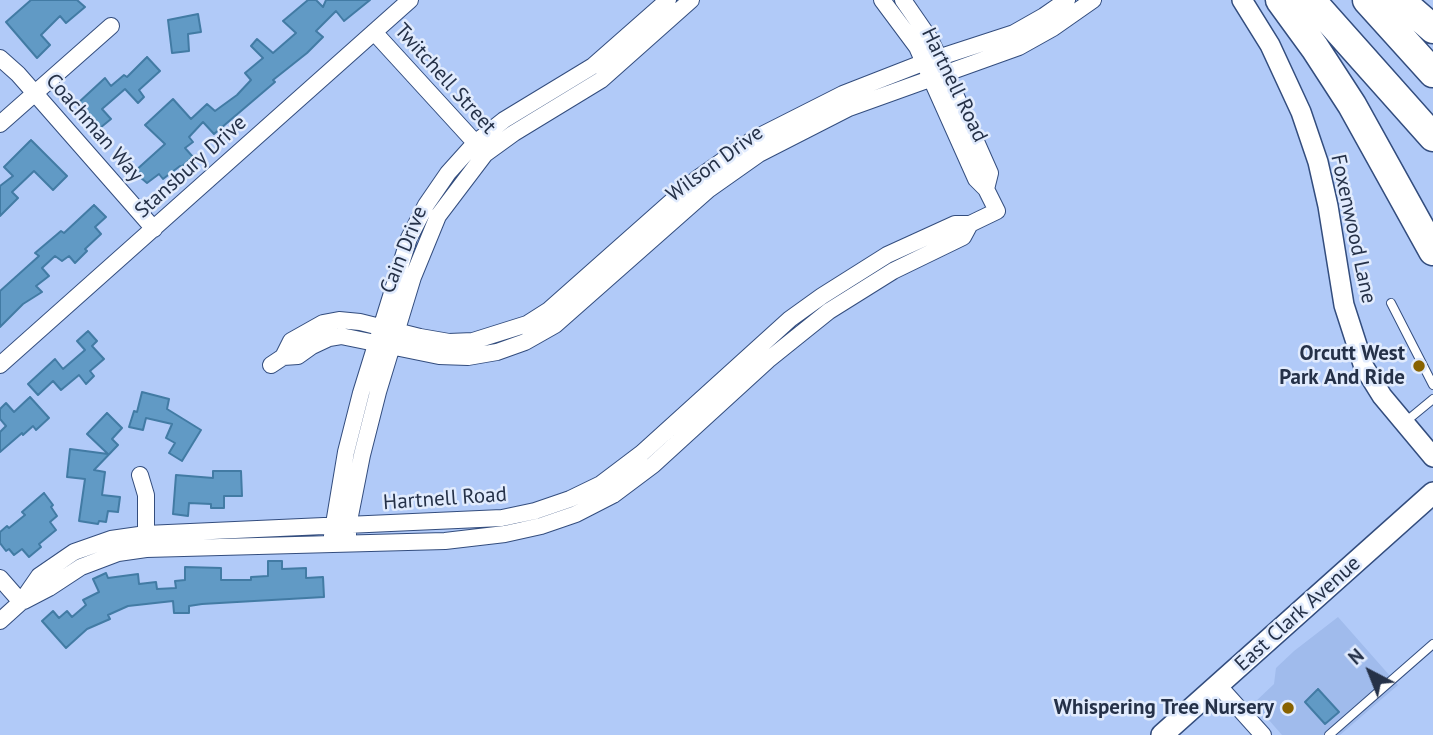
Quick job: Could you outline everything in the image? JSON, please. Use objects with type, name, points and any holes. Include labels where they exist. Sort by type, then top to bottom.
[{"type":"highway","points":[[1280,0],[1352,105],[1433,251]]},
{"type":"highway","points":[[1311,0],[1433,137]]},
{"type":"highway","points":[[1367,0],[1433,74]]},
{"type":"highway","points":[[1400,0],[1433,29]]},
{"type":"main road","name":"East Clark Avenue","points":[[1162,735],[1433,493]]},
{"type":"street","name":"Stansbury Drive","points":[[0,365],[410,0]]},
{"type":"street","name":"Cain Drive","points":[[340,535],[346,452],[386,336],[409,238],[426,205],[448,173],[480,149],[504,120],[593,66],[665,9],[691,0]]},
{"type":"street","name":"Hartnell Road","points":[[882,0],[935,68]]},
{"type":"street","name":"Hartnell Road","points":[[0,621],[21,602],[98,559],[146,541],[340,535],[445,541],[505,534],[541,526],[613,495],[647,459],[763,354],[790,319],[887,256],[955,224],[970,224],[997,211],[986,189],[976,179],[935,68],[930,39],[903,0]]},
{"type":"street","name":"Wilson Drive","points":[[277,361],[298,356],[312,345],[329,338],[386,336],[439,356],[468,357],[497,352],[525,342],[555,325],[645,235],[759,154],[849,108],[1014,33],[1067,0]]},
{"type":"street","name":"Wilson Drive","points":[[935,68],[1019,47],[1053,28],[1093,0]]},
{"type":"street","name":"Foxenwood Lane","points":[[1242,0],[1270,45],[1305,124],[1328,206],[1344,305],[1364,366],[1382,396],[1433,457]]},
{"type":"street","points":[[0,124],[111,26]]},
{"type":"street","name":"Twitchell Street","points":[[374,32],[480,149]]},
{"type":"street","name":"Coachman Way","points":[[0,58],[35,93],[154,229]]},
{"type":"street","points":[[140,475],[146,495],[146,541]]},
{"type":"street","points":[[0,578],[21,602]]},
{"type":"street","points":[[1218,685],[1263,735]]},
{"type":"lane","points":[[1391,303],[1433,385]]},
{"type":"lane","points":[[1404,423],[1433,399]]},
{"type":"lane","points":[[1329,735],[1433,644]]},
{"type":"shaded area","points":[[1338,617],[1398,685],[1340,735],[1282,735],[1254,703],[1274,684],[1276,668]]},
{"type":"building","points":[[31,0],[77,0],[85,7],[66,23],[60,16],[41,35],[50,45],[37,58],[6,22]]},
{"type":"building","points":[[308,0],[316,0],[323,7],[326,0],[370,0],[344,21],[336,11],[316,31],[323,37],[214,134],[203,122],[189,137],[193,142],[185,148],[193,157],[181,167],[163,179],[159,174],[147,183],[134,172],[165,144],[145,125],[173,99],[191,119],[207,104],[215,111],[237,95],[251,80],[245,73],[263,58],[251,46],[257,39],[273,53],[296,33],[283,21]]},
{"type":"building","points":[[198,14],[201,32],[188,34],[189,51],[172,53],[168,20]]},
{"type":"building","points":[[147,57],[160,71],[139,90],[144,97],[138,103],[125,89],[102,109],[111,119],[100,128],[78,103],[105,78],[111,86],[124,75],[127,77]]},
{"type":"building","points":[[31,140],[67,176],[53,190],[34,171],[12,192],[18,198],[0,216],[0,186],[13,176],[4,167]]},
{"type":"building","points":[[94,205],[106,217],[95,227],[101,234],[75,263],[69,256],[62,261],[55,256],[42,268],[49,276],[36,286],[42,292],[23,304],[0,327],[0,291],[39,256],[35,253],[61,231],[64,233]]},
{"type":"building","points":[[88,331],[97,341],[92,346],[104,359],[90,371],[94,376],[86,384],[79,375],[61,390],[53,381],[38,395],[28,384],[55,359],[63,369],[85,350],[77,341]]},
{"type":"building","points":[[142,392],[169,399],[167,409],[201,430],[182,461],[169,453],[175,443],[166,438],[172,424],[146,418],[143,430],[129,427],[134,411],[137,412]]},
{"type":"building","points":[[30,397],[49,418],[36,430],[33,426],[23,435],[22,433],[0,452],[0,432],[6,426],[0,419],[0,409],[6,403],[14,412]]},
{"type":"building","points":[[107,413],[122,428],[112,439],[118,445],[94,470],[105,472],[102,495],[120,497],[118,512],[108,511],[106,522],[99,521],[98,524],[79,521],[85,479],[67,477],[70,449],[108,454],[87,434]]},
{"type":"building","points":[[213,471],[241,471],[242,496],[224,496],[224,508],[211,508],[211,504],[189,503],[188,516],[173,514],[176,475],[213,478]]},
{"type":"building","points":[[44,493],[57,516],[50,522],[56,530],[39,544],[41,547],[29,557],[22,549],[14,555],[9,549],[6,551],[0,543],[0,532],[25,515],[22,512]]},
{"type":"building","points":[[268,561],[282,561],[282,569],[306,568],[306,578],[323,577],[324,597],[202,604],[189,606],[189,613],[174,613],[173,601],[128,606],[108,615],[110,619],[87,629],[66,648],[42,621],[53,611],[59,618],[67,611],[72,617],[86,605],[83,600],[99,592],[93,579],[106,573],[108,578],[138,574],[139,584],[156,582],[157,589],[176,588],[175,581],[185,580],[185,567],[221,568],[221,580],[251,580],[251,577],[268,576]]},
{"type":"building","points":[[1318,689],[1339,712],[1325,724],[1305,702]]},
{"type":"place","name":"Orcutt West Park And Ride","points":[[1419,366]]},
{"type":"place","name":"Whispering Tree Nursery","points":[[1288,708]]}]
